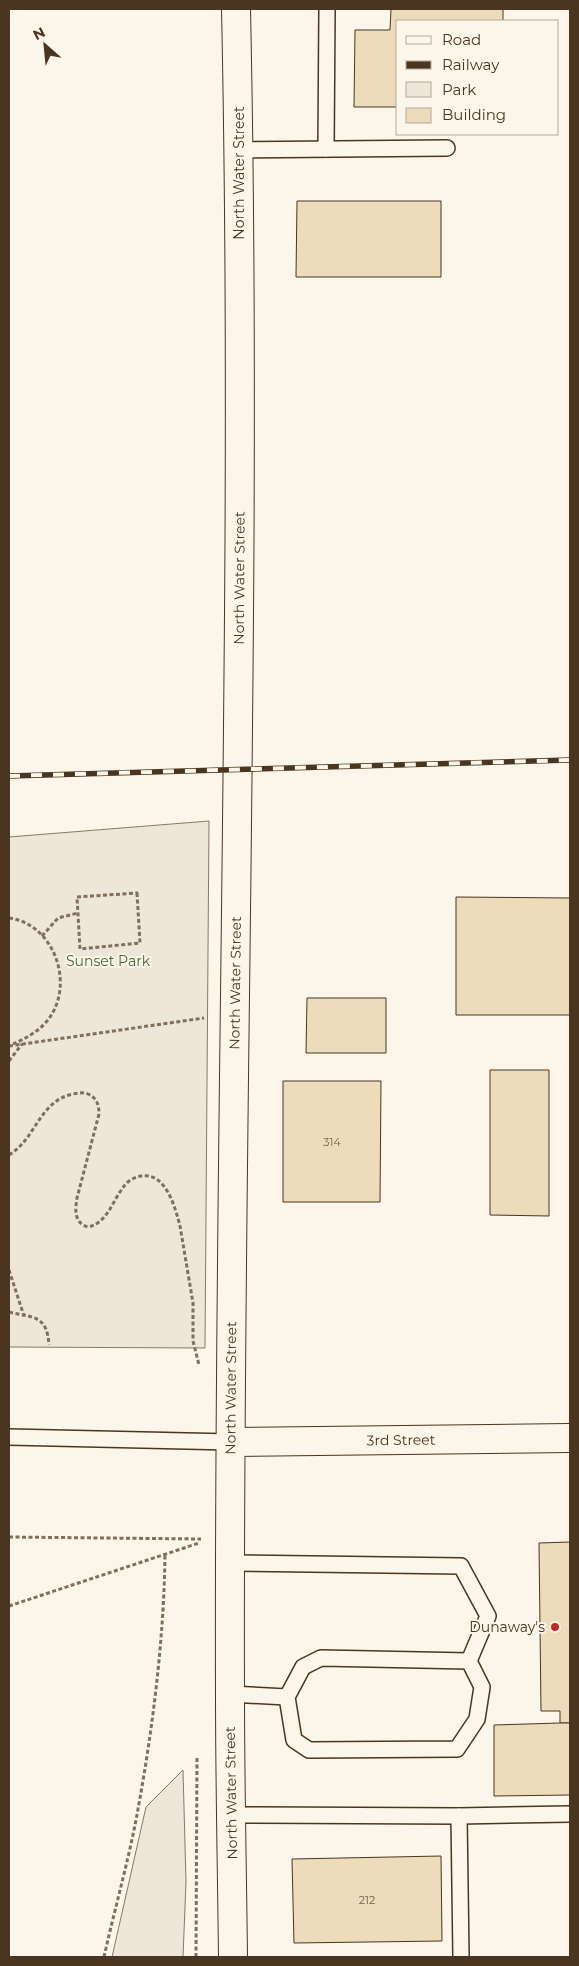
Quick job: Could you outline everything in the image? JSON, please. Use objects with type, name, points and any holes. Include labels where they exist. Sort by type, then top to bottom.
[{"type":"street","name":"North Water Street","points":[[233,1957],[230,1694],[231,1442],[239,705],[239,150],[236,9]]},
{"type":"street","name":"3rd Street","points":[[231,1442],[570,1438]]},
{"type":"lane","points":[[326,150],[328,9]]},
{"type":"lane","points":[[239,150],[447,148]]},
{"type":"lane","points":[[9,1437],[231,1442]]},
{"type":"lane","points":[[231,1563],[461,1566],[488,1616],[469,1661],[482,1687],[477,1719],[456,1749],[309,1750],[294,1740],[287,1697],[304,1667],[321,1658],[469,1661]]},
{"type":"lane","points":[[230,1694],[287,1697]]},
{"type":"lane","points":[[232,1815],[459,1816],[570,1814]]},
{"type":"lane","points":[[459,1816],[461,1957]]},
{"type":"path","points":[[137,893],[140,944],[80,949],[78,913],[77,897],[137,893]]},
{"type":"path","points":[[42,936],[58,918],[78,913]]},
{"type":"path","points":[[9,918],[14,918],[33,927],[48,942],[58,960],[61,981],[58,1001],[48,1020],[32,1036],[9,1046]]},
{"type":"path","points":[[9,1046],[204,1018]]},
{"type":"path","points":[[9,1061],[22,1044]]},
{"type":"path","points":[[9,1155],[24,1142],[45,1111],[56,1101],[70,1094],[83,1093],[95,1099],[99,1108],[98,1121],[75,1207],[78,1220],[80,1224],[88,1228],[101,1221],[126,1183],[137,1177],[152,1176],[161,1182],[177,1214],[180,1226],[193,1303],[193,1341],[200,1366]]},
{"type":"path","points":[[9,1270],[24,1316]]},
{"type":"path","points":[[9,1312],[44,1324],[48,1334],[49,1345]]},
{"type":"path","points":[[9,1538],[204,1539]]},
{"type":"path","points":[[9,1606],[199,1543],[199,1553]]},
{"type":"path","points":[[104,1957],[136,1821],[151,1725],[164,1588],[165,1554]]},
{"type":"path","points":[[196,1957],[198,1750]]},
{"type":"green space","name":"Sunset Park","points":[[209,821],[205,1348],[9,1347],[9,837]]},
{"type":"green space","points":[[183,1770],[186,1882],[183,1957],[112,1957],[146,1807]]},
{"type":"building","points":[[391,9],[503,9],[503,20],[396,20],[396,107],[354,107],[355,30],[390,30]]},
{"type":"building","points":[[297,201],[441,201],[441,277],[296,277]]},
{"type":"building","points":[[456,897],[570,898],[570,1015],[456,1015]]},
{"type":"building","points":[[307,998],[386,998],[386,1053],[306,1053]]},
{"type":"building","points":[[490,1070],[549,1070],[549,1216],[490,1215]]},
{"type":"building","points":[[283,1081],[381,1081],[380,1202],[283,1202]]},
{"type":"building","name":"Dunaway's","points":[[570,1542],[570,1723],[560,1723],[560,1711],[541,1711],[539,1543]]},
{"type":"building","points":[[570,1723],[570,1795],[494,1796],[494,1725]]},
{"type":"building","points":[[441,1856],[442,1941],[294,1943],[292,1859]]},
{"type":"railway","points":[[9,776],[570,760]]},
{"type":"place","name":"Dunaway's","points":[[555,1627]]}]
